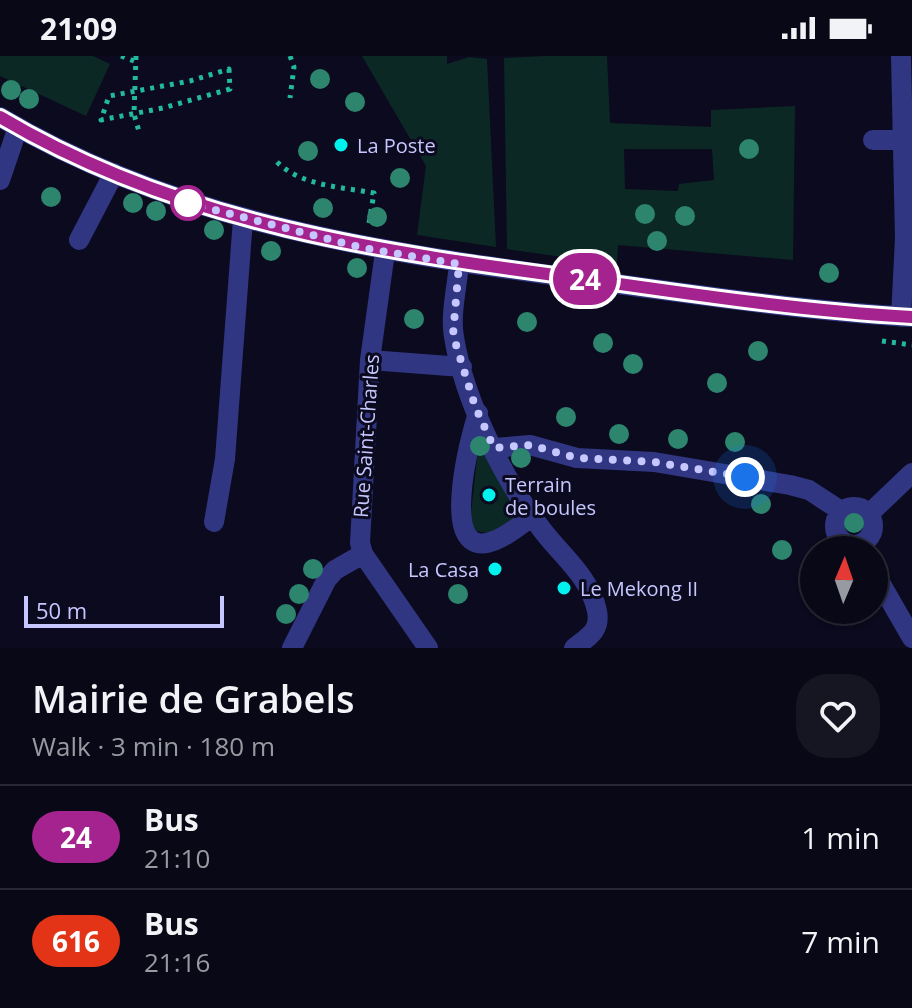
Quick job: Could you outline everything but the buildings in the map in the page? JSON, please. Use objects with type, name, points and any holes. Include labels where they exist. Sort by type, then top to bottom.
[{"type":"street","points":[[0,180],[9,122],[114,173],[243,219],[385,252],[459,264],[907,317],[902,140],[906,81],[901,56]]},
{"type":"street","points":[[873,140],[902,140]]},
{"type":"street","points":[[79,240],[114,173]]},
{"type":"street","points":[[214,522],[225,459],[243,219]]},
{"type":"street","name":"Rue Saint-Charles","points":[[385,252],[370,360],[359,522],[363,554],[428,648]]},
{"type":"street","points":[[459,264],[453,335],[478,413],[508,479],[533,516],[576,566],[596,607],[599,624],[593,634],[574,648]]},
{"type":"street","points":[[370,360],[462,367]]},
{"type":"street","points":[[478,413],[459,517],[466,535],[479,542],[494,542],[533,516]]},
{"type":"street","points":[[494,448],[530,445],[577,458],[654,462],[798,486],[841,511]]},
{"type":"street","points":[[869,514],[912,473]]},
{"type":"street","points":[[838,536],[835,526],[841,511],[852,506],[869,514],[871,536]]},
{"type":"street","points":[[292,648],[327,579],[335,570],[363,554]]},
{"type":"street","points":[[888,596],[912,638]]},
{"type":"path","points":[[121,56],[135,59],[134,114],[140,135]]},
{"type":"path","points":[[290,56],[294,67],[290,98]]},
{"type":"path","points":[[229,69],[230,89],[101,120],[109,96],[134,92],[190,81],[229,69]]},
{"type":"path","points":[[277,162],[288,173],[311,181],[374,193],[371,214]]},
{"type":"green space","points":[[0,56],[93,56],[110,64],[86,116],[0,76]]},
{"type":"green space","points":[[362,56],[447,56],[447,64],[469,57],[487,59],[496,247],[417,235],[426,166]]},
{"type":"green space","points":[[607,56],[610,123],[711,127],[711,110],[795,106],[793,260],[618,245],[617,265],[507,249],[504,58]],"holes":[[[624,149],[712,149],[714,180],[679,184],[678,191],[625,189]]]},
{"type":"green space","name":"Terrain de boules","points":[[479,439],[517,517],[493,534],[476,531],[470,523]]},
{"type":"bus line","name":"24","points":[[0,117],[94,165],[191,204],[363,248],[459,264],[696,295],[912,317]]},
{"type":"place","name":"La Poste","points":[[341,145]]},
{"type":"place","name":"Terrain de boules","points":[[489,495]]},
{"type":"place","name":"La Casa","points":[[495,569]]},
{"type":"place","name":"Le Mekong II","points":[[564,588]]},
{"type":"route","points":[[188,203],[363,248],[459,264],[453,335],[475,406],[494,448],[530,445],[577,458],[654,462],[745,477]]}]
